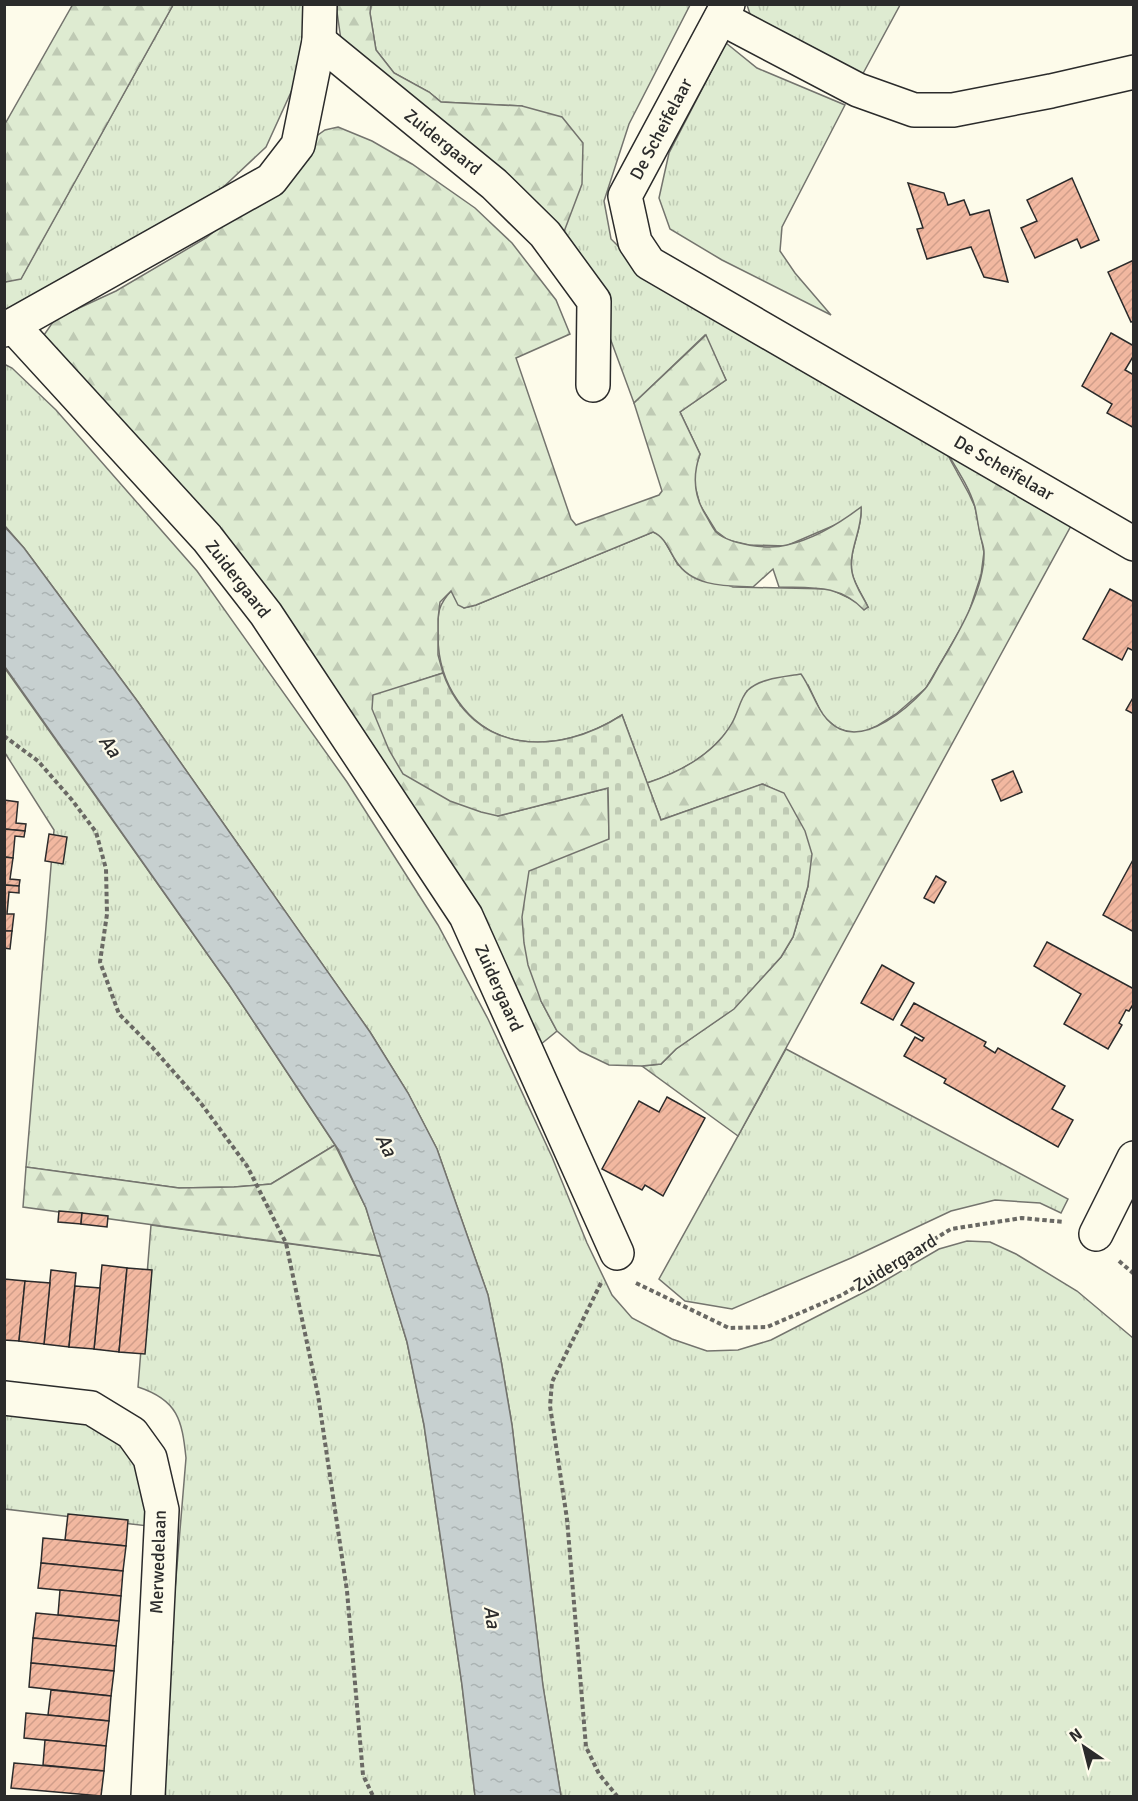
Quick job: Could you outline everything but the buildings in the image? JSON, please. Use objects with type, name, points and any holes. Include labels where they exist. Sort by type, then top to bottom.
[{"type":"street","name":"Zuidergaard","points":[[320,4],[319,41],[298,145],[271,180],[9,328],[207,538],[266,614],[460,906],[617,1253]]},
{"type":"street","name":"De Scheifelaar","points":[[1134,72],[1051,92],[953,110],[914,110],[858,90],[721,9],[626,196],[634,243],[649,263],[1134,544]]},
{"type":"street","name":"Zuidergaard","points":[[319,41],[494,184],[545,234],[594,301],[593,385]]},
{"type":"street","points":[[1096,1234],[1134,1158]]},
{"type":"street","name":"Merwedelaan","points":[[4,1398],[92,1408],[132,1433],[150,1458],[162,1510],[148,1797]]},
{"type":"path","points":[[4,736],[38,761],[96,832],[106,869],[107,914],[100,962],[119,1014],[152,1047],[200,1102],[247,1166],[286,1243],[318,1395],[347,1591],[363,1775],[373,1797]]},
{"type":"path","name":"Zuidergaard","points":[[617,1253],[629,1280],[729,1328],[767,1327],[842,1295],[951,1229],[1022,1218],[1062,1222],[1096,1234]]},
{"type":"path","points":[[617,1253],[552,1382],[550,1406],[567,1519],[586,1747],[599,1774],[617,1797]]},
{"type":"green space","points":[[73,4],[173,5],[21,279],[5,282],[5,124]]},
{"type":"green space","points":[[371,4],[690,5],[629,124],[604,201],[611,239],[642,270],[939,439],[975,507],[984,552],[981,575],[967,618],[926,688],[896,714],[861,733],[848,732],[837,728],[823,716],[808,685],[747,691],[731,726],[714,746],[694,762],[672,774],[647,783],[622,715],[580,735],[557,741],[535,742],[513,739],[493,732],[474,719],[458,701],[446,678],[438,645],[439,612],[443,601],[452,590],[464,608],[476,605],[653,532],[661,535],[678,565],[733,587],[830,589],[868,607],[855,581],[851,564],[860,524],[861,508],[842,522],[786,546],[749,545],[728,540],[716,531],[700,505],[694,482],[700,454],[680,412],[726,380],[705,335],[634,403],[606,327],[573,264],[522,106],[441,102],[429,92],[394,73],[376,50],[370,13]]},
{"type":"green space","points":[[173,5],[306,5],[307,35],[297,79],[266,147],[216,194],[5,315],[4,282],[21,278]]},
{"type":"green space","points":[[336,5],[371,5],[370,13],[376,50],[394,73],[429,92],[441,102],[522,106],[562,117],[583,143],[582,184],[559,245],[341,40]]},
{"type":"green space","points":[[747,5],[900,5],[860,79],[752,20]]},
{"type":"green space","points":[[726,43],[757,68],[845,105],[782,227],[780,251],[795,273],[831,315],[722,260],[670,229],[659,198],[669,153]]},
{"type":"green space","points":[[338,127],[372,141],[412,164],[475,208],[512,243],[556,300],[570,334],[516,358],[571,519],[576,525],[659,495],[662,491],[634,403],[706,335],[726,380],[680,412],[700,454],[695,476],[700,505],[716,532],[740,543],[760,547],[779,546],[817,535],[861,507],[851,564],[855,581],[868,607],[864,610],[845,596],[824,589],[779,587],[773,569],[753,587],[721,585],[700,580],[683,570],[664,540],[653,532],[476,605],[464,608],[458,605],[451,591],[440,602],[438,619],[438,655],[443,673],[373,696],[498,816],[608,788],[609,839],[541,1001],[557,1031],[540,1045],[279,633],[44,335],[55,319],[116,291],[206,238],[260,195],[304,145],[325,130]]},
{"type":"green space","points":[[4,364],[12,368],[56,410],[197,571],[347,782],[438,925],[488,1019],[552,1157],[587,1243],[612,1295],[632,1318],[672,1339],[707,1351],[738,1350],[771,1340],[874,1287],[939,1249],[967,1241],[990,1242],[1016,1254],[1077,1291],[1133,1338],[1133,1796],[561,1796],[543,1687],[512,1425],[501,1360],[488,1295],[437,1149],[408,1093],[370,1032],[138,702],[24,548],[5,526]]},
{"type":"green space","points":[[939,439],[1078,513],[738,1136],[642,1066],[661,1064],[676,1049],[733,1009],[781,957],[793,937],[808,886],[784,794],[763,784],[661,820],[647,783],[684,768],[706,753],[725,734],[745,693],[766,680],[801,674],[826,719],[840,729],[851,732],[863,731],[886,721],[908,706],[925,689],[970,609],[980,580],[984,552],[972,498]]},
{"type":"green space","points":[[4,667],[230,986],[335,1145],[271,1184],[179,1188],[26,1167],[54,830],[5,753]]},
{"type":"green space","points":[[443,673],[457,700],[474,720],[496,733],[519,740],[545,742],[571,738],[597,729],[622,715],[661,820],[762,784],[784,793],[805,831],[812,854],[808,886],[793,937],[781,957],[734,1009],[676,1049],[661,1064],[609,1065],[580,1051],[557,1031],[541,1001],[528,965],[522,917],[529,871],[609,839],[608,788],[498,816],[450,801],[403,774],[389,750],[372,709],[373,695]]},
{"type":"green space","points":[[786,1049],[1068,1199],[1061,1213],[1040,1203],[995,1200],[951,1211],[851,1258],[732,1309],[685,1301],[659,1279]]},
{"type":"green space","points":[[335,1145],[366,1208],[381,1256],[23,1207],[26,1167],[179,1188],[234,1187],[271,1184]]},
{"type":"green space","points":[[151,1225],[381,1256],[407,1342],[424,1425],[462,1685],[475,1796],[155,1796],[159,1782],[186,1458],[180,1422],[176,1413],[162,1398],[138,1387]]},
{"type":"green space","points":[[5,1414],[117,1426],[133,1437],[148,1526],[5,1509]]},
{"type":"water","name":"Aa","points":[[4,526],[24,548],[138,702],[370,1032],[408,1093],[437,1149],[488,1295],[501,1360],[512,1425],[543,1686],[561,1796],[475,1796],[462,1685],[424,1425],[407,1342],[366,1208],[338,1149],[230,986],[5,667]]}]
